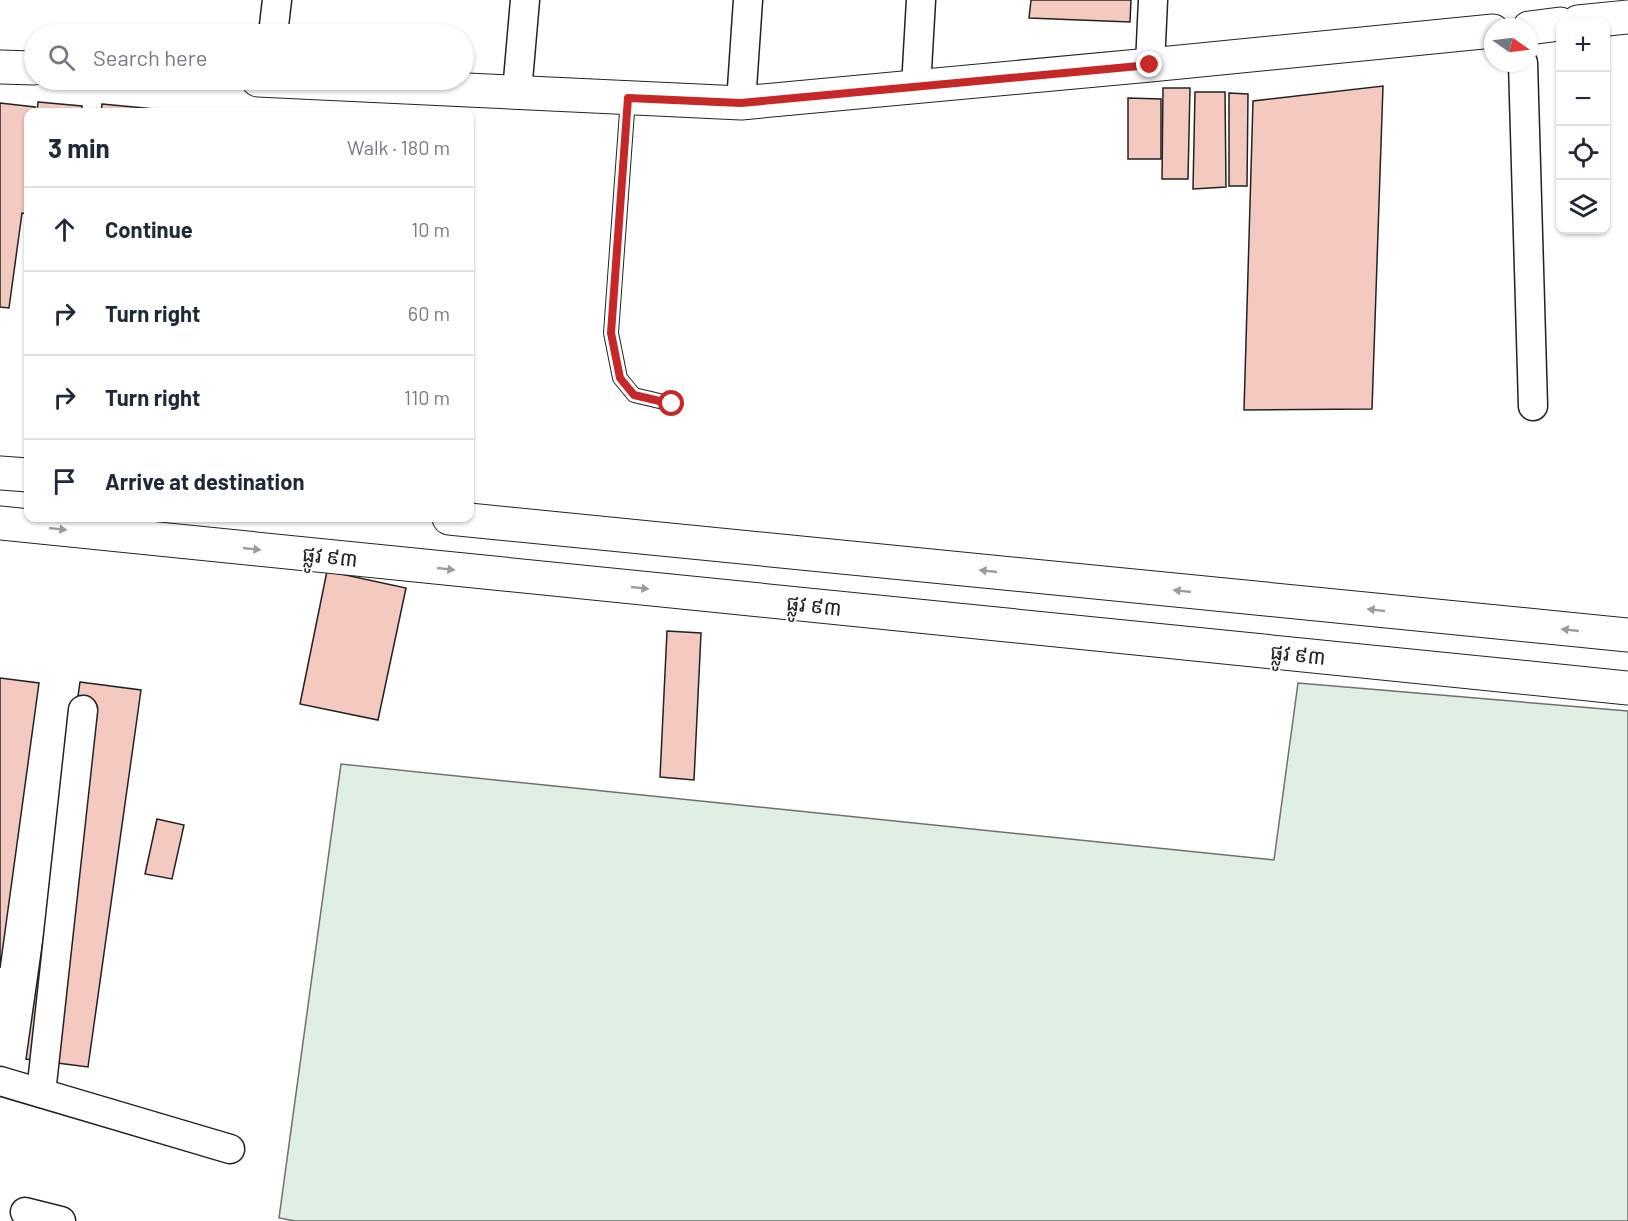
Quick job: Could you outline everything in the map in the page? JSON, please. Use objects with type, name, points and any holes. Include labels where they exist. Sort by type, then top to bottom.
[{"type":"street","points":[[274,24],[277,0]]},
{"type":"street","points":[[517,92],[525,0]]},
{"type":"street","points":[[741,103],[748,0]]},
{"type":"street","points":[[916,87],[921,0]]},
{"type":"street","points":[[1150,65],[1153,0]]},
{"type":"street","points":[[1610,19],[1628,17]]},
{"type":"street","points":[[1538,27],[1556,25]]},
{"type":"street","points":[[474,90],[741,103],[1484,32]]},
{"type":"street","points":[[0,67],[24,68]]},
{"type":"street","points":[[1523,72],[1533,406]]},
{"type":"street","points":[[0,473],[24,476]]},
{"type":"street","points":[[474,520],[1628,635]]},
{"type":"street","name":"ផ្លូវ ៩៣","points":[[0,523],[1628,688]]},
{"type":"street","points":[[40,1092],[83,710]]},
{"type":"street","points":[[0,1081],[230,1149]]},
{"type":"street","points":[[25,1212],[61,1221]]},
{"type":"lane","points":[[628,98],[611,333],[620,378],[634,395],[672,404]]},
{"type":"green space","points":[[1298,683],[1628,711],[1628,1221],[295,1221],[279,1218],[341,764],[1274,860]]},
{"type":"building","points":[[1031,0],[1131,0],[1130,22],[1029,18]]},
{"type":"building","points":[[1383,86],[1372,409],[1244,410],[1253,101]]},
{"type":"building","points":[[1163,88],[1190,88],[1188,179],[1162,179]]},
{"type":"building","points":[[1195,92],[1225,92],[1226,187],[1193,189]]},
{"type":"building","points":[[1229,93],[1248,94],[1247,186],[1229,186]]},
{"type":"building","points":[[1128,98],[1161,99],[1161,159],[1128,159]]},
{"type":"building","points":[[38,102],[82,106],[82,108],[37,108]]},
{"type":"building","points":[[0,103],[35,108],[24,108],[24,213],[22,213],[9,308],[0,307]]},
{"type":"building","points":[[102,104],[144,108],[102,108]]},
{"type":"building","points":[[327,571],[406,588],[378,720],[300,704]]},
{"type":"building","points":[[667,631],[701,633],[694,780],[660,777]]},
{"type":"building","points":[[0,678],[39,683],[0,968]]},
{"type":"building","points":[[80,682],[141,690],[88,1067],[26,1059]]},
{"type":"building","points":[[157,819],[184,825],[172,879],[145,874]]},
{"type":"route","points":[[672,404],[634,395],[620,378],[611,333],[628,98],[741,103],[1150,65]]}]
